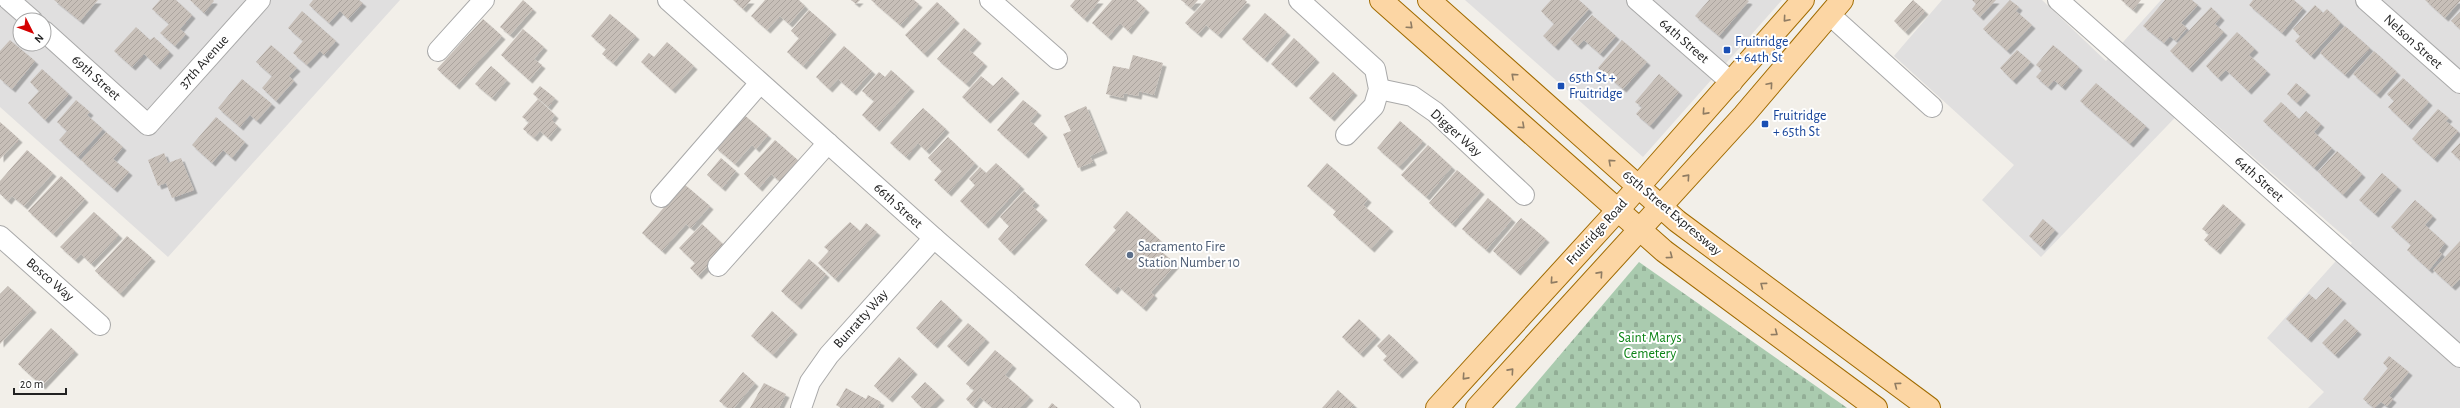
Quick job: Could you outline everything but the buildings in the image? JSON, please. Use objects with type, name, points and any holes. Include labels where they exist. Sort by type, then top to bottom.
[{"type":"main road","points":[[1381,0],[1617,211],[1664,251],[1876,408]]},
{"type":"main road","name":"65th Street Expressway","points":[[1429,0],[1661,207],[1929,408]]},
{"type":"main road","name":"Fruitridge Road","points":[[1437,408],[1639,187],[1732,83],[1803,0]]},
{"type":"main road","points":[[1478,408],[1641,230],[1836,8]]},
{"type":"street","points":[[9,0],[23,12]]},
{"type":"street","name":"37th Avenue","points":[[148,124],[260,0]]},
{"type":"street","points":[[438,51],[484,0]]},
{"type":"street","name":"66th Street","points":[[668,0],[934,238],[1130,408]]},
{"type":"street","points":[[990,0],[1057,59]]},
{"type":"street","points":[[1299,0],[1375,69],[1379,79],[1379,89],[1374,106],[1346,135]]},
{"type":"street","name":"64th Street","points":[[1637,0],[1732,83]]},
{"type":"street","name":"64th Street","points":[[2058,0],[2460,358]]},
{"type":"street","name":"Nelson Street","points":[[2366,0],[2460,83]]},
{"type":"street","points":[[1836,8],[1932,107]]},
{"type":"street","name":"69th Street","points":[[52,38],[148,124]]},
{"type":"street","points":[[661,197],[760,83]]},
{"type":"street","name":"Digger Way","points":[[1379,89],[1412,96],[1434,112],[1524,195]]},
{"type":"street","points":[[718,266],[828,143]]},
{"type":"street","name":"Bosco Way","points":[[0,236],[100,324]]},
{"type":"street","name":"Bunratty Way","points":[[801,408],[810,382],[829,355],[934,238]]},
{"type":"shaded area","points":[[0,0],[400,0],[168,257],[0,107]]},
{"type":"shaded area","points":[[1465,0],[1782,0],[1643,157]]},
{"type":"shaded area","points":[[1942,0],[2042,0],[2106,61],[2161,0],[2460,0],[2460,408],[2308,408],[2324,392],[2267,338],[2352,243],[2190,102],[2041,257],[1982,200],[2014,165],[1894,56]]},
{"type":"green space","name":"Saint Marys Cemetery","points":[[1639,262],[1843,405],[1847,408],[1515,408]]},
{"type":"place","name":"Fruitridge + 64th St","points":[[1727,50]]},
{"type":"place","name":"65th St + Fruitridge","points":[[1561,86]]},
{"type":"place","name":"Fruitridge + 65th St","points":[[1765,124]]},
{"type":"place","name":"Sacramento Fire Station Number 10","points":[[1130,255]]}]
